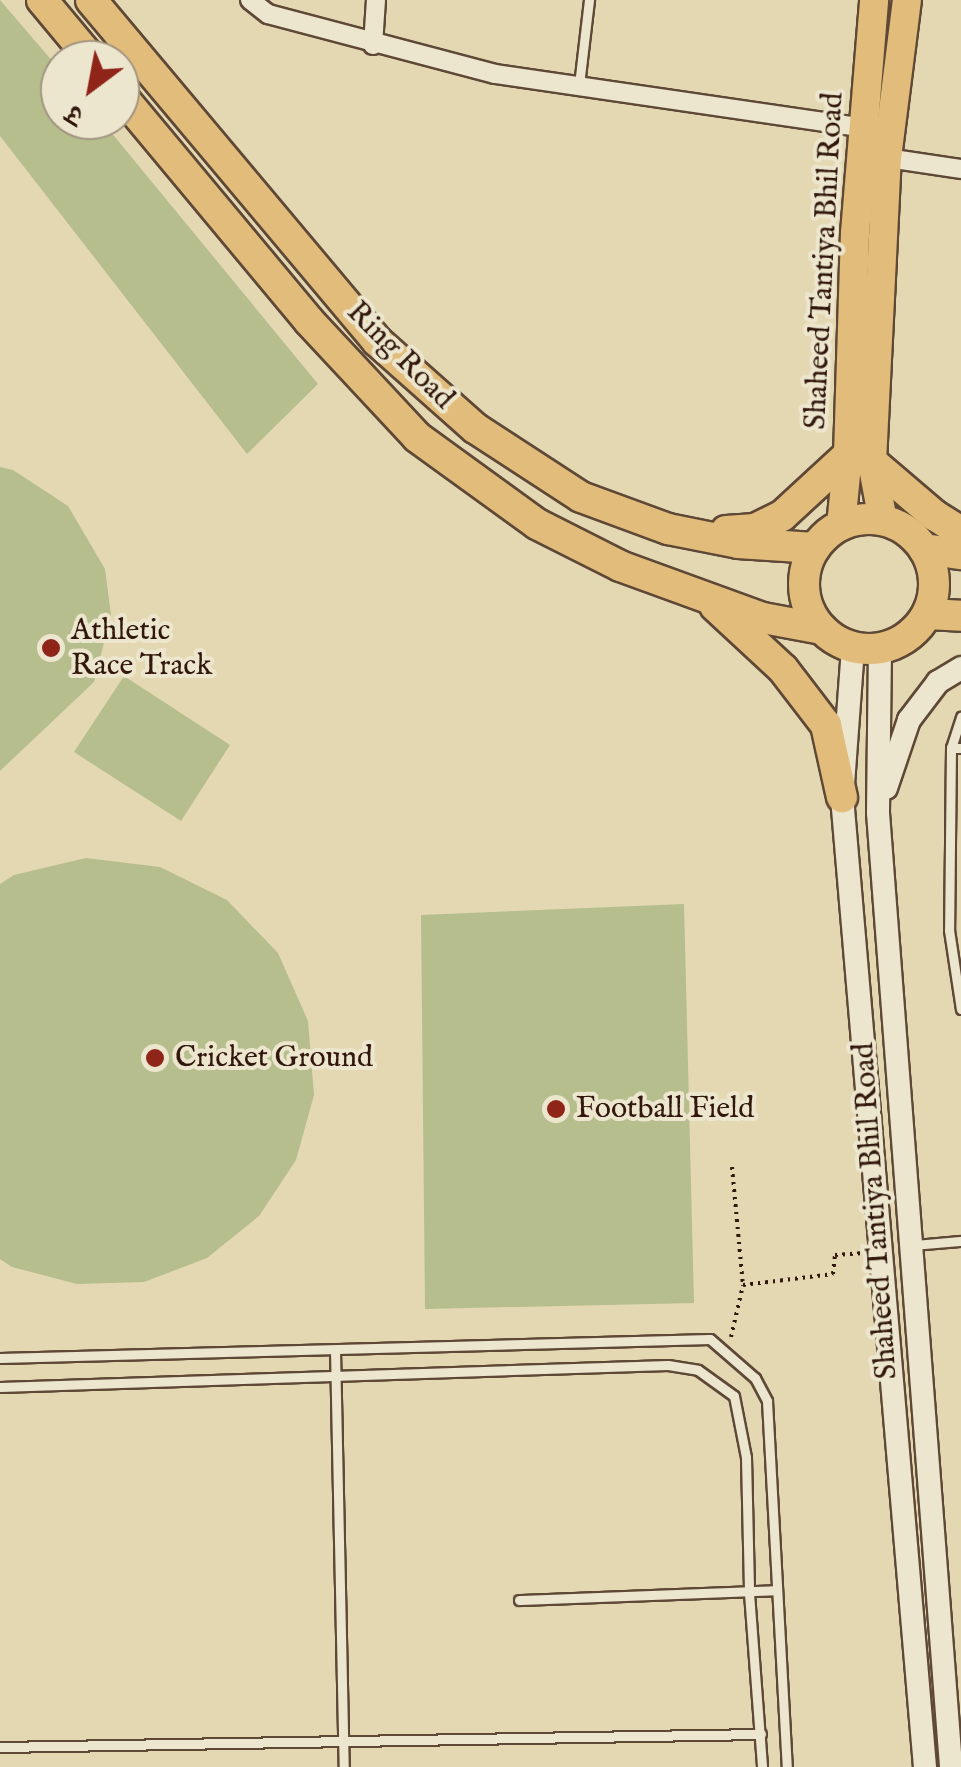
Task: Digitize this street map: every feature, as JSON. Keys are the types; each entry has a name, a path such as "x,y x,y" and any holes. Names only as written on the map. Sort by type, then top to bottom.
{"highway":[{"path":"42,0 75,40"},
{"name":"Ring Road","path":"91,0 376,341 474,428 581,497 668,529 738,543 815,548"},
{"name":"Ring Road","path":"140,118 309,321 418,437 537,524 620,566 763,618 822,629"},
{"path":"474,428 620,502 676,522 728,532 755,529 782,516 860,458 961,532"},
{"path":"858,520 883,521 906,531 924,548 935,581 928,614 908,637 866,648 822,629 804,590 815,548 841,526 858,520"},
{"path":"924,548 961,554"},
{"path":"704,596 783,668 826,725 842,797"},
{"path":"928,614 961,616"}],"main road":[{"name":"Shaheed Tantiya Bhil Road","path":"874,0 854,233 860,458 883,521"},
{"name":"Shaheed Tantiya Bhil Road","path":"841,526 860,458 887,158 907,0"},
{"name":"Shaheed Tantiya Bhil Road","path":"866,648 951,1767"},
{"path":"866,648 842,797 925,1767"},
{"path":"878,813 908,720 938,682 961,668"},
{"path":"881,1251 912,1245"}],"street":[{"path":"250,0 268,14 495,74 864,128"},
{"path":"373,44 376,0"},
{"path":"887,158 961,169"}],"lane":[{"path":"579,85 588,0"},
{"path":"961,716 956,748 949,930 961,1010"},
{"path":"912,1245 961,1242"},
{"path":"0,1358 710,1339 755,1378 767,1400 786,1767"},
{"path":"335,1350 344,1767"},
{"path":"0,1387 335,1379 668,1365 698,1370 734,1396 746,1457 749,1592 762,1767"},
{"path":"519,1600 777,1590"},
{"path":"0,1746 342,1744 760,1734"}],"path":[{"path":"728,1352 743,1285 732,1167"},
{"path":"743,1285 833,1274 834,1255 881,1251"}],"green space":[{"path":"0,0 40,47 40,140 117,140 318,384 247,454 0,136"},
{"name":"Athletic Race Track","path":"0,467 13,470 68,506 105,569 111,615 94,682 0,771"},
{"path":"124,676 230,745 181,821 74,752"},
{"name":"Cricket Ground","path":"86,858 160,867 227,900 278,953 308,1021 314,1095 296,1160 259,1216 207,1258 144,1282 77,1284 12,1267 0,1259 0,884 14,875"},
{"name":"Football Field","path":"684,904 694,1303 425,1309 421,915"}],"place":[{"name":"Athletic Race Track","path":"51,648"},
{"name":"Cricket Ground","path":"155,1058"},
{"name":"Football Field","path":"556,1109"}]}
